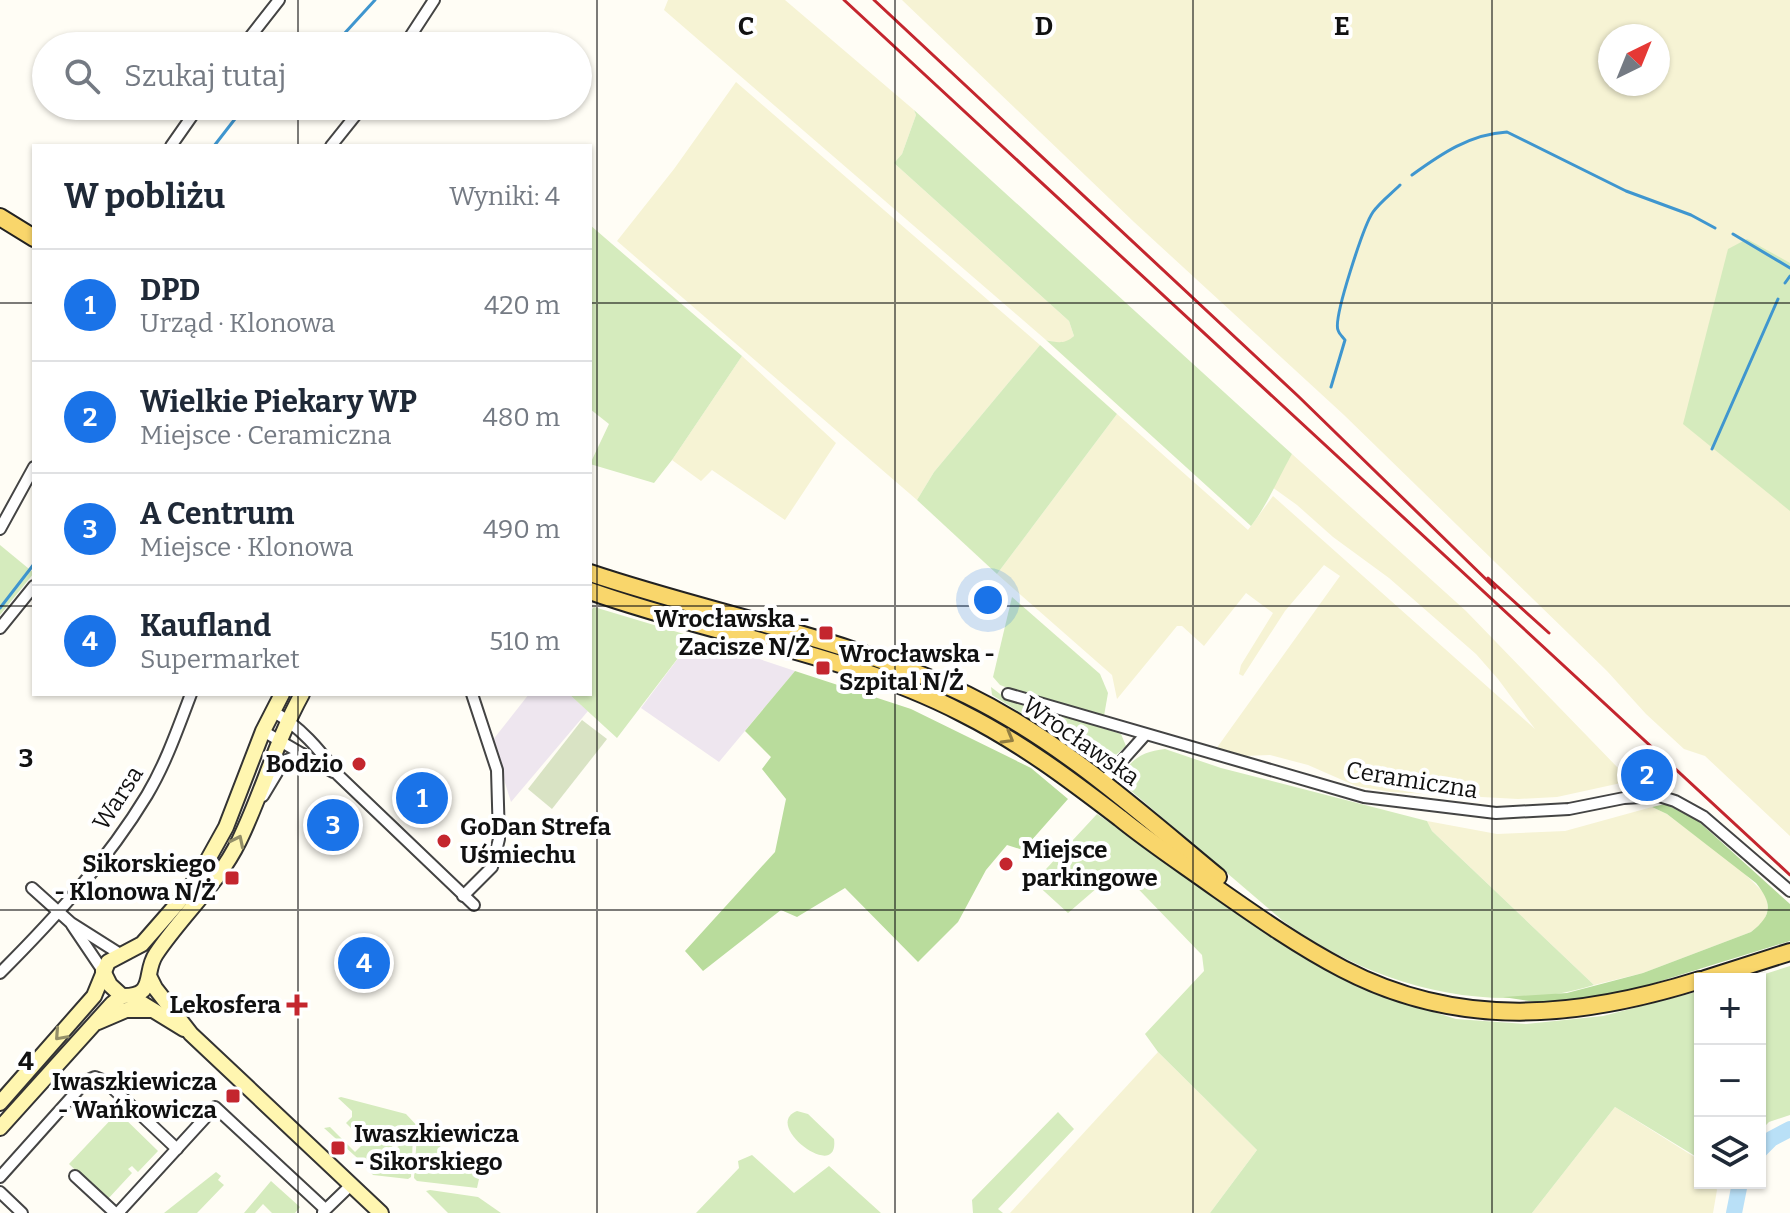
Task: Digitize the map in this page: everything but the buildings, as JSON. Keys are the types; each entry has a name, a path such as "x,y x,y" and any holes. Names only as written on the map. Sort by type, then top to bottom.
{"main road":[{"path":"0,217 32,237"},
{"name":"Wrocławska","path":"592,574 880,658 921,674 1023,726 1103,782 1283,932"},
{"name":"Wrocławska","path":"592,592 876,676 960,712 1052,766 1268,925 1346,971 1403,994 1499,1012 1579,1010 1694,982"},
{"name":"Wrocławska","path":"1724,973 1790,952"}],"street":[{"path":"254,32 279,0"},
{"path":"413,32 434,0"},
{"path":"172,144 189,120"},
{"path":"333,144 352,120"},
{"path":"0,529 32,471"},
{"path":"0,628 32,588"},
{"name":"Ceramiczna","path":"1008,694 1364,797 1496,813 1569,809 1624,798 1659,796 1704,817 1790,891"},
{"name":"Warsa","path":"0,973 59,914 147,794 164,763 190,696"},
{"path":"0,1103 89,1003 108,962 148,938 201,872 226,827 263,731 281,696"},
{"path":"0,1128 94,1023 126,996 141,992 150,976 154,956 222,870 252,810 278,740 301,696"},
{"path":"463,896 492,867 499,839 497,770 473,696"},
{"path":"272,711 288,720 320,751 338,775 474,905"},
{"path":"263,731 338,775"},
{"path":"1103,782 1145,735"},
{"path":"252,810 284,761 303,754"},
{"path":"32,888 71,923 123,954 135,955 144,961 155,988 191,1034 381,1213"},
{"path":"71,923 110,985 191,1034"},
{"path":"94,1023 126,1010 153,1010"},
{"path":"0,1177 86,1081 95,1077 105,1081 177,1149"},
{"path":"75,1176 117,1213 215,1107 324,1211 351,1185"},
{"path":"0,1192 22,1213"}],"shaded area":[{"path":"668,0 785,0 914,110 916,115 902,154 894,163 1069,321 1074,336 1068,342 1046,340 664,10"},
{"path":"902,0 1790,0 1790,836 1705,756 1684,749 1646,714 1607,671 1344,415 1134,222"},
{"path":"736,82 1040,345 934,472 917,500 617,241 674,169"},
{"path":"742,356 836,443 785,520 712,470 701,481 672,460"},
{"path":"1117,414 1248,530 1273,496 1535,729 1476,654 1389,578 1272,487 1292,454 1466,611 1620,770 1625,779 1621,783 1557,797 1518,799 1391,792 1356,786 1308,765 1270,755 1243,756 1216,749 1340,576 1324,565 1285,611 1243,676 1239,674 1241,665 1273,613 1246,593 1204,646 1182,626 1177,626 1117,699 1112,675 997,574"},
{"path":"694,637 795,671 719,762 641,708"},
{"path":"527,696 571,696 588,711 511,802 492,741"},
{"path":"1652,807 1667,814 1740,869 1766,895 1768,910 1764,921 1751,932 1643,973 1594,985 1432,831 1427,821 1497,834 1565,831"},
{"path":"1158,1052 1257,1150 1210,1213 1010,1213"},
{"path":"1615,1107 1694,1157 1694,1189 1717,1190 1713,1213 1532,1213"}],"green space":[{"path":"914,110 1292,454 1251,526 1046,340 1061,342 1074,336 1069,321 894,163 902,154 916,115"},
{"path":"592,227 742,356 654,483 592,465 609,424 592,411"},
{"path":"1747,239 1790,263 1790,511 1683,424 1728,249"},
{"path":"1040,345 1117,414 997,574 917,500 934,472"},
{"path":"0,545 32,571 32,575 0,615"},
{"path":"1012,597 1100,674 1108,693 1104,716 1013,690 1000,685 993,677"},
{"path":"594,607 694,637 617,738 571,696 592,696"},
{"path":"795,671 911,709 1031,768 1068,799 1023,850 1007,845 986,870 958,922 918,962 845,888 797,917 781,910 703,971 685,951 775,852 786,799 762,769 771,757 745,731"},
{"path":"991,687 1004,697 1121,734 1126,746 1108,762 1099,762 992,695"},
{"path":"582,720 607,739 552,809 528,789"},
{"path":"1165,749 1221,768 1427,821 1432,831 1594,985 1554,994 1513,998 1472,996 1392,978 1354,963 1317,943 1283,921 1123,784 1121,778 1133,761 1144,754"},
{"path":"1665,804 1697,820 1790,904 1790,941 1622,993 1542,1003 1503,997 1567,993 1643,973 1751,932 1763,921 1768,909 1756,883 1667,814 1652,807"},
{"path":"1097,814 1311,961 1376,994 1456,1019 1526,1024 1603,1016 1694,993 1694,1155 1615,1107 1532,1213 1210,1213 1257,1150 1158,1052 1145,1034 1204,971 1202,955 1119,869 1068,913 1034,882"},
{"path":"1790,966 1790,1115 1766,1125 1766,1045 1766,974"},
{"path":"338,1098 406,1114 420,1129 364,1164 324,1128 330,1127 355,1152 365,1142 346,1123 352,1117 352,1111"},
{"path":"797,1111 808,1114 834,1139 833,1151 826,1156 815,1154 794,1138 788,1128 788,1118"},
{"path":"118,1112 158,1151 138,1172 132,1166 128,1169 132,1173 107,1200 69,1164"},
{"path":"1058,1112 1074,1129 998,1209 1003,1213 973,1213 972,1200"},
{"path":"428,1133 446,1153 456,1155 479,1179 477,1188 417,1181 414,1178 417,1135"},
{"path":"413,1137 411,1177 408,1179 373,1175 366,1167"},
{"path":"752,1155 794,1193 829,1166 881,1213 696,1213 739,1168 738,1161"},
{"path":"216,1172 221,1176 218,1180 224,1185 197,1213 164,1213"},
{"path":"271,1181 300,1207 295,1213 272,1213 263,1204 255,1213 244,1213"},
{"path":"426,1191 478,1197 501,1213 448,1213"}],"waterway":[{"path":"346,32 375,0"},
{"path":"216,144 234,120"},
{"path":"1412,175 1468,141 1507,132 1626,191 1691,215 1715,228"},
{"path":"1331,387 1345,340 1338,330 1340,308 1357,252 1373,212 1400,185"},
{"path":"1733,234 1790,268"},
{"path":"1785,283 1790,276"},
{"path":"1712,449 1778,299"},
{"path":"0,608 32,567"},
{"path":"1766,1144 1790,1129"},
{"path":"1734,1213 1739,1189"}],"railway":[{"path":"844,0 1790,875"},
{"path":"874,0 1298,396 1495,588"},
{"path":"1488,578 1549,633"}],"place":[{"name":"Wrocławska - Zacisze N/Ż","path":"826,633"},
{"name":"Wrocławska - Szpital N/Ż","path":"823,668"},
{"name":"Bodzio","path":"359,764"},
{"name":"Wielkie Piekary WP","path":"1647,775"},
{"name":"DPD","path":"422,798"},
{"name":"A Centrum","path":"333,825"},
{"name":"GoDan Strefa Uśmiechu","path":"444,841"},
{"name":"Miejsce parkingowe","path":"1006,864"},
{"name":"Sikorskiego - Klonowa N/Ż","path":"232,878"},
{"name":"Kaufland","path":"364,963"},
{"name":"Lekosfera","path":"297,1005"},
{"name":"Iwaszkiewicza - Wańkowicza","path":"233,1096"},
{"name":"Iwaszkiewicza - Sikorskiego","path":"338,1148"}]}
